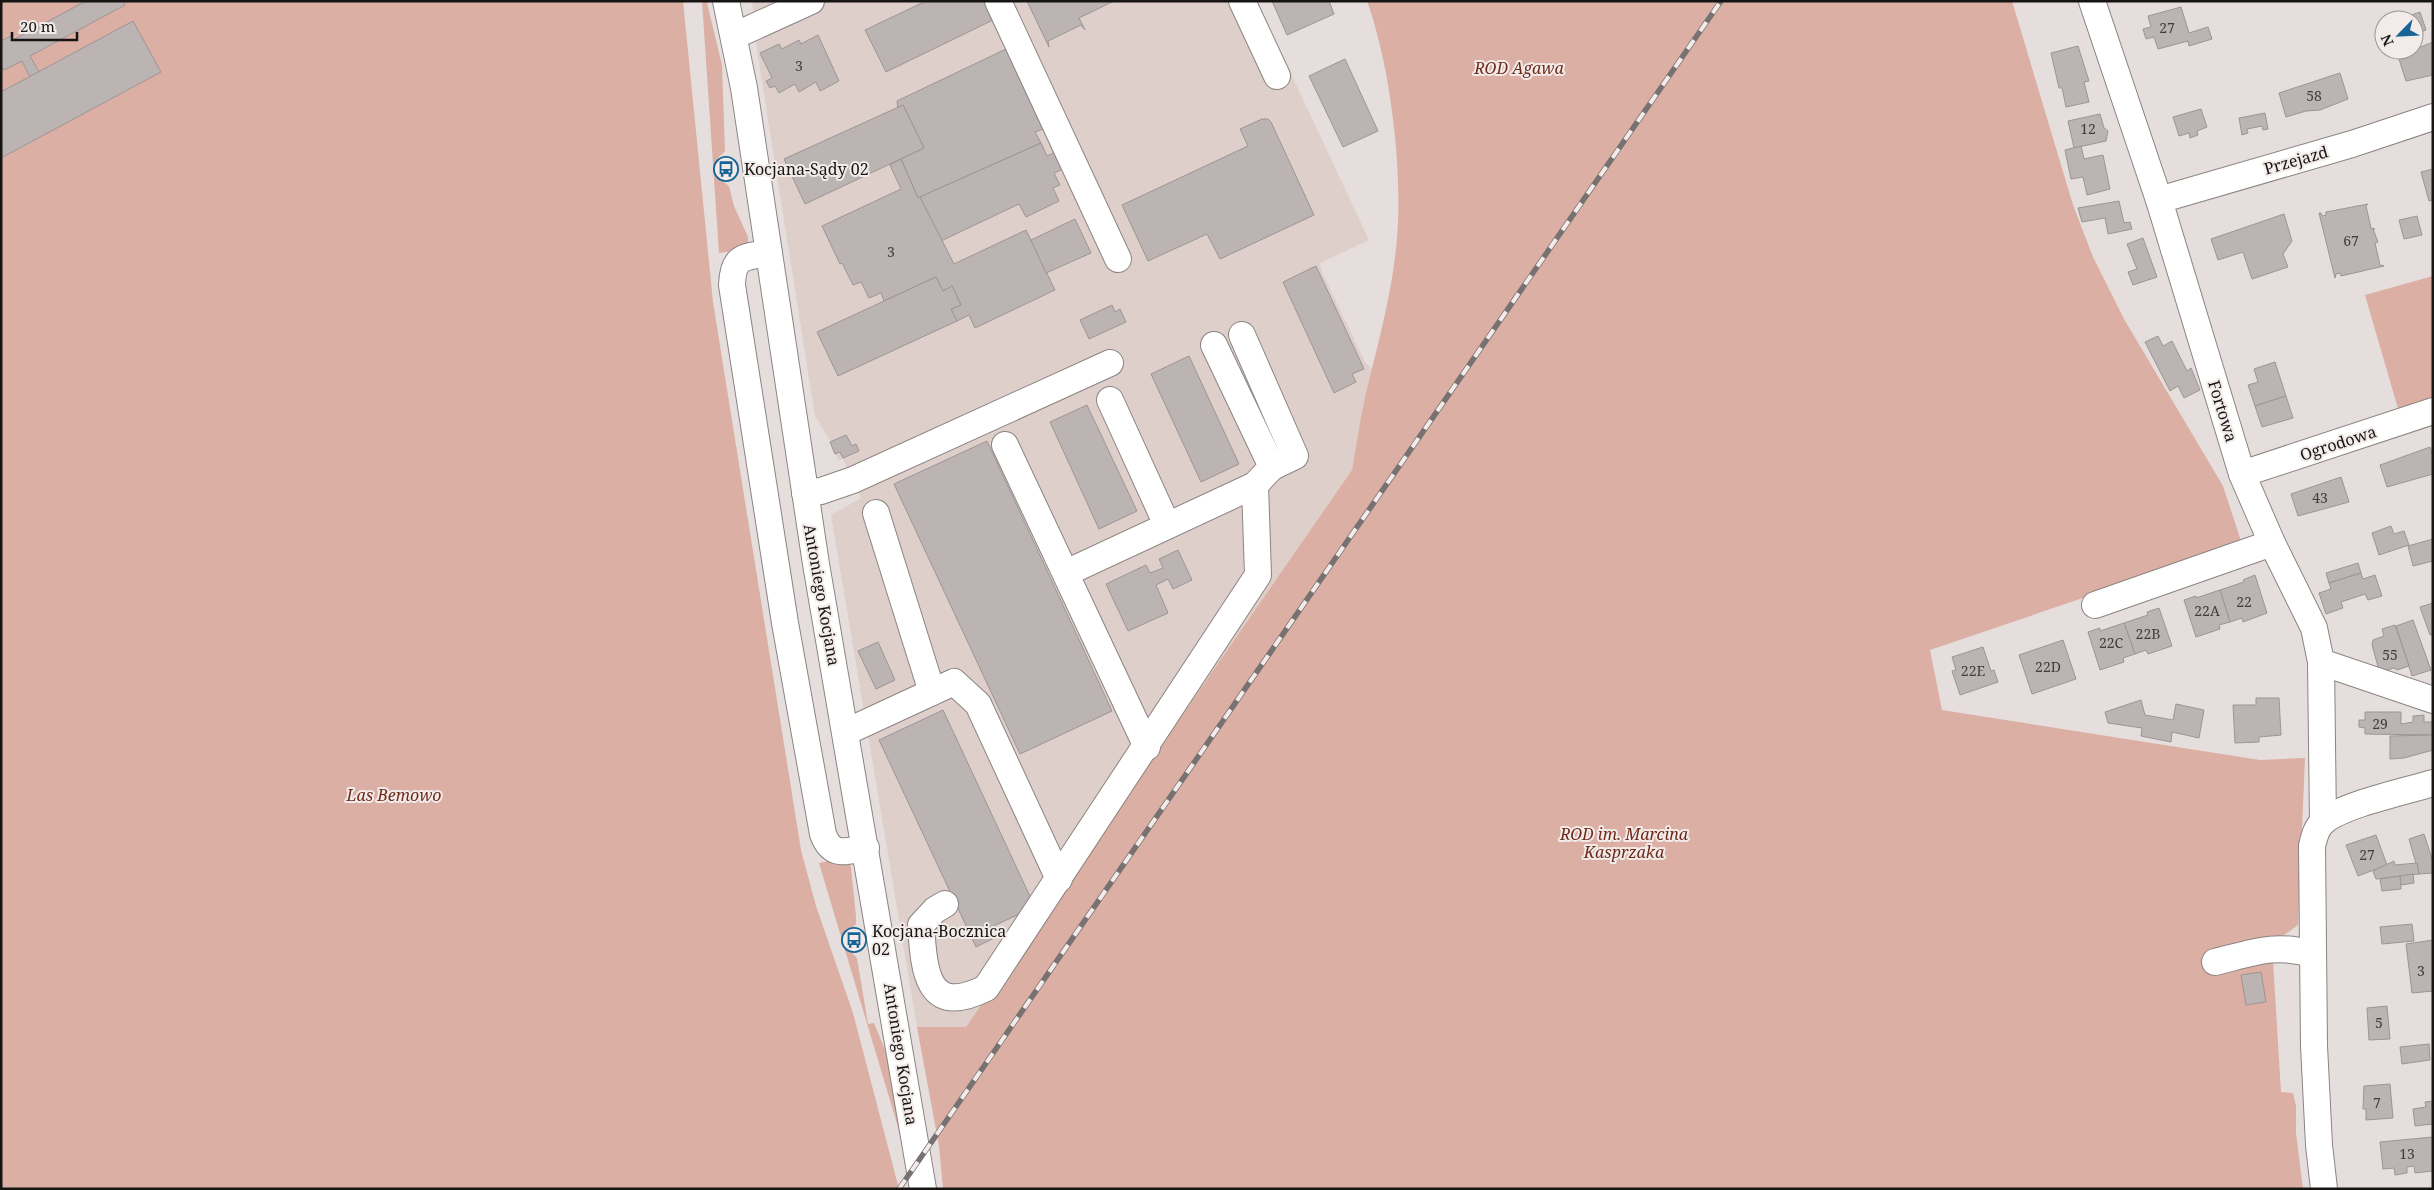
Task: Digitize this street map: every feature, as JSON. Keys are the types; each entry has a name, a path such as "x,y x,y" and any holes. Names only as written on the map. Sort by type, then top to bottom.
{"street":[{"name":"Antoniego Kocjana","path":"726,1 744,88 805,493 923,1189"},
{"path":"734,36 811,1"},
{"path":"998,1 1118,259"},
{"path":"1242,1 1277,76"},
{"name":"Fortowa","path":"2092,1 2159,200 2242,474 2272,543 2314,628 2321,662 2324,822"},
{"name":"Przejazd","path":"2159,200 2352,144 2433,117"},
{"path":"768,253 746,256 736,262 732,271 732,285 785,623 823,834 827,845 833,850 841,852 866,848"},
{"path":"1066,573 1264,476 1295,456 1242,335"},
{"path":"945,904 935,910 921,924 924,967 928,980 940,993 956,998 969,996 986,988 1148,747 1258,575 1264,476 1214,344"},
{"path":"805,493 821,491 853,480 1110,363"},
{"path":"1110,400 1167,525"},
{"name":"Ogrodowa","path":"2242,474 2433,411"},
{"path":"1005,445 1148,747"},
{"path":"876,514 932,692"},
{"path":"2095,605 2272,543"},
{"path":"2321,662 2433,700"},
{"path":"846,732 954,682 978,704 1059,879"},
{"path":"2324,1189 2319,1145 2314,1046 2312,846 2315,836 2324,822 2340,812 2433,783"},
{"path":"2215,962 2272,948 2291,948 2312,954"}],"shaded area":[{"path":"752,1 1257,1 1369,240 1320,263 1321,270 1365,362 1372,369 1352,470 966,1027 917,1027 831,515 861,498 843,459 838,460 831,442 815,416 757,50"}],"green space":[{"name":"Las Bemowo","path":"1,1 683,1 713,302 801,850 816,906 853,1013 899,1189 1,1189"},
{"path":"702,1 712,1 707,3 722,65 725,151 718,158 721,180 729,186 734,206 748,237 748,249 719,253"},
{"name":"ROD im. Marcina Kasprzaka","path":"1367,1 2012,1 2073,205 2093,257 2124,319 2223,486 2242,544 1930,650 1942,710 2260,760 2305,758 2298,925 2280,938 2273,960 2281,1092 2293,1093 2296,1106 2296,1133 2303,1189 943,1189 939,1146 917,1027 966,1027 1352,470 1363,406 1391,284 1398,221 1398,168 1392,110 1382,52"},
{"path":"2433,276 2433,400 2399,412 2365,295"},
{"path":"846,858 850,859 856,916 856,924 849,931 850,951 857,958 868,1024 874,1023 892,1067 907,1166 898,1127 819,863"}],"building":[{"path":"86,1 123,1 125,5 30,56 39,72 30,77 22,61 4,70 1,65 1,41 11,36 13,40"},
{"path":"926,1 984,1 993,20 886,72 865,30"},
{"path":"1027,1 1114,1 1079,18 1085,30 1081,25 1048,41 1049,47"},
{"path":"1272,1 1329,1 1334,14 1287,35"},
{"path":"2181,7 2189,33 2208,27 2212,39 2189,46 2188,41 2158,49 2154,37 2146,39 2143,29 2151,27 2148,16"},
{"path":"133,21 161,72 1,158 1,92"},
{"path":"818,35 839,81 820,91 816,82 799,92 795,84 779,93 775,86 770,88 766,81 772,78 760,53 779,44 782,49 799,40 801,44"},
{"path":"2433,42 2433,75 2406,81 2399,60 2424,60 2424,46"},
{"path":"2078,46 2089,81 2084,82 2089,102 2066,107 2062,88 2059,88 2051,53"},
{"path":"1006,49 1043,129 1035,132 1041,143 918,198 901,159 924,148 903,105 898,108 897,101"},
{"path":"1345,59 1378,131 1343,147 1309,76"},
{"path":"2340,73 2348,99 2320,110 2306,111 2286,117 2279,93"},
{"path":"903,105 924,148 805,204 784,159"},
{"path":"2201,109 2207,127 2197,131 2198,135 2190,138 2189,133 2179,136 2173,117"},
{"path":"2265,113 2268,129 2263,130 2262,126 2247,129 2248,133 2242,135 2239,118"},
{"path":"2100,114 2104,128 2108,131 2106,141 2074,148 2068,121"},
{"path":"1262,119 1268,119 1271,122 1314,215 1220,259 1207,234 1148,261 1122,205 1248,146 1240,129"},
{"path":"1041,143 1047,156 1055,152 1063,169 1054,173 1060,185 1053,188 1059,201 1026,217 1019,204 941,241 920,197"},
{"path":"2081,146 2084,159 2103,155 2110,189 2087,195 2083,177 2071,179 2065,150"},
{"path":"901,159 918,198 920,197 954,264 1026,230 1055,290 975,328 969,315 957,321 951,309 961,305 952,286 943,291 936,277 884,301 881,293 869,298 861,282 853,285 842,263 840,264 822,226 901,189 890,165"},
{"path":"2433,169 2433,200 2429,201 2421,172"},
{"path":"2119,201 2124,223 2130,222 2132,229 2108,234 2105,218 2082,222 2078,208"},
{"path":"2368,204 2366,206 2371,228 2375,229 2373,229 2378,242 2375,243 2380,265 2384,266 2341,276 2340,273 2336,274 2335,278 2319,213 2322,216 2326,215 2326,212"},
{"path":"2284,214 2292,241 2283,254 2288,267 2252,279 2243,252 2218,260 2211,239"},
{"path":"2417,216 2422,235 2404,239 2399,220"},
{"path":"1075,219 1091,253 1046,273 1031,240"},
{"path":"2143,238 2157,277 2133,285 2128,272 2137,269 2127,244"},
{"path":"1316,266 1364,369 1352,374 1356,382 1334,393 1283,282"},
{"path":"936,277 943,291 952,286 961,305 951,309 957,321 838,376 817,332"},
{"path":"1112,305 1115,312 1120,309 1126,322 1089,339 1080,320"},
{"path":"2158,336 2163,346 2172,341 2187,371 2191,368 2200,390 2184,398 2178,386 2170,391 2145,342"},
{"path":"1189,356 1239,464 1201,482 1151,374"},
{"path":"2275,362 2286,396 2255,406 2248,385 2258,382 2254,369"},
{"path":"2286,396 2293,418 2262,427 2255,406"},
{"path":"1087,405 1137,511 1099,529 1050,422"},
{"path":"846,435 852,446 856,444 859,451 843,458 840,452 835,454 830,442"},
{"path":"987,441 1112,711 1020,754 894,484"},
{"path":"2430,447 2433,457 2433,474 2387,487 2380,465"},
{"path":"2341,477 2349,502 2298,516 2291,494"},
{"path":"2391,526 2394,534 2404,531 2409,545 2379,555 2372,533"},
{"path":"2433,539 2433,561 2413,566 2408,546"},
{"path":"1178,550 1192,580 1173,589 1168,579 1156,585 1168,613 1128,631 1106,584 1146,565 1150,573 1163,568 1159,559"},
{"path":"2358,563 2361,573 2329,583 2326,573"},
{"path":"2361,573 2363,579 2375,575 2382,596 2368,600 2365,594 2341,602 2343,608 2326,614 2319,593 2331,589 2329,583"},
{"path":"2255,575 2267,613 2243,622 2242,618 2230,622 2220,590 2244,582 2243,580"},
{"path":"2220,590 2230,622 2219,625 2220,629 2196,637 2184,600"},
{"path":"2433,603 2433,634 2430,635 2420,607"},
{"path":"2159,608 2172,646 2148,654 2146,650 2135,654 2124,623 2148,615 2147,612"},
{"path":"2413,620 2431,670 2412,676 2396,626"},
{"path":"2124,623 2135,654 2123,658 2124,662 2100,670 2088,632 2100,628 2100,631"},
{"path":"2395,625 2409,666 2397,670 2394,668 2384,671 2379,670 2372,645 2373,640 2384,636 2382,629"},
{"path":"2063,640 2076,679 2032,694 2019,655"},
{"path":"878,642 895,680 876,689 858,651"},
{"path":"1983,647 1991,671 1994,670 1998,682 1960,695 1952,671 1956,670 1952,657"},
{"path":"2256,698 2279,698 2281,735 2259,737 2259,742 2235,743 2233,705 2256,705"},
{"path":"2141,700 2145,715 2173,720 2176,704 2204,710 2199,738 2172,732 2171,742 2141,736 2142,728 2108,723 2105,712"},
{"path":"943,710 1035,907 989,928 994,938 976,947 879,740"},
{"path":"2365,712 2401,712 2401,724 2413,722 2413,716 2424,715 2424,722 2433,722 2433,735 2365,734 2365,728 2359,727 2359,720 2365,720"},
{"path":"2433,735 2433,750 2404,758 2390,759 2390,736"},
{"path":"2424,834 2433,862 2433,873 2419,874 2409,839"},
{"path":"2376,835 2387,865 2358,876 2346,845"},
{"path":"2394,861 2395,865 2417,863 2419,874 2376,879 2373,871"},
{"path":"2413,874 2414,883 2401,885 2400,876"},
{"path":"2400,876 2401,889 2382,891 2380,879"},
{"path":"2412,924 2414,941 2382,944 2380,927"},
{"path":"2433,940 2433,991 2412,993 2406,944"},
{"path":"2261,972 2266,1002 2246,1005 2241,975"},
{"path":"2387,1006 2390,1039 2369,1040 2367,1008"},
{"path":"2429,1044 2430,1060 2402,1064 2400,1047"},
{"path":"2390,1084 2393,1118 2366,1120 2366,1109 2363,1109 2364,1086"},
{"path":"2433,1101 2433,1124 2415,1126 2413,1109 2426,1107 2425,1102"},
{"path":"2433,1137 2433,1171 2415,1173 2414,1166 2407,1167 2407,1173 2395,1175 2394,1168 2383,1169 2380,1142"}],"railway":[{"path":"899,1189 1721,1"}],"place":[{"name":"Kocjana-Sądy 02","path":"726,169"},
{"name":"Kocjana-Bocznica 02","path":"854,940"}],"park label":[{"name":"ROD Agawa","path":"1519,68"}]}
